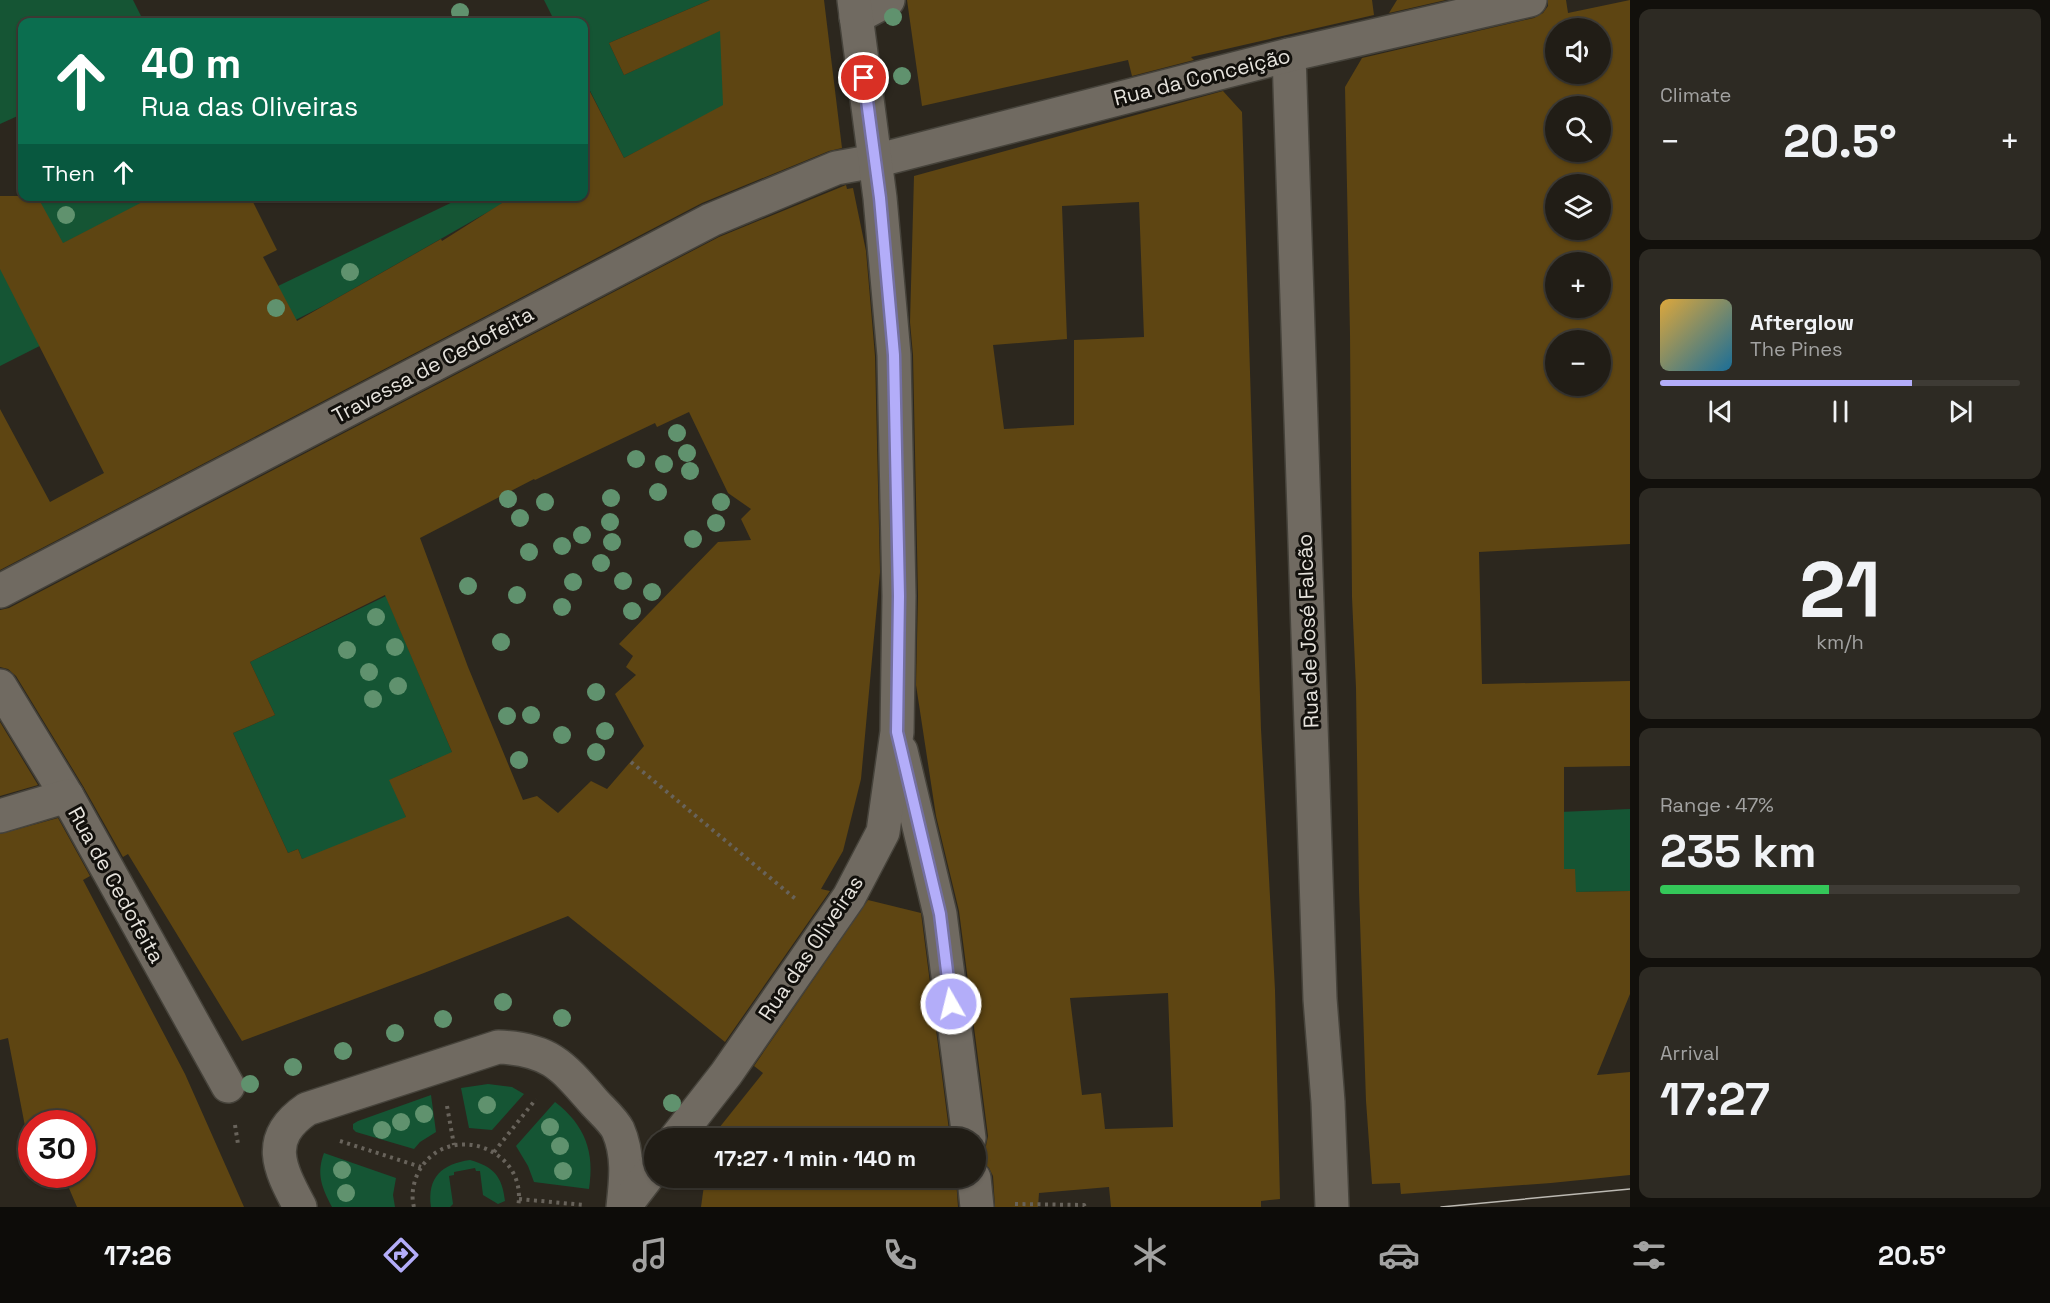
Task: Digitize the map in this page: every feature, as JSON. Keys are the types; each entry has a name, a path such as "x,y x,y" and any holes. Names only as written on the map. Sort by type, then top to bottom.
{"street":[{"path":"855,8 888,0"},
{"name":"Rua da Conceição","path":"875,161 1289,55 1530,0"},
{"name":"Rua das Oliveiras","path":"684,1128 726,1074 849,897 883,832 897,732 899,596 894,355 875,161 855,8"},
{"name":"Rua de José Falcão","path":"1289,55 1319,976 1328,1102 1332,1207"},
{"name":"Travessa de Cedofeita","path":"0,591 711,220 836,168 875,161"},
{"name":"Rua de Cedofeita","path":"0,686 67,796 228,1086"},
{"path":"897,732 940,914 968,1128"},
{"path":"0,816 67,796"},
{"path":"300,1207 281,1171 279,1152 287,1126 296,1116 307,1109 498,1047 521,1048 546,1057 565,1069 617,1128 628,1168 614,1206"},
{"path":"614,1206 644,1178"},
{"path":"980,1188 992,1206"}],"path":[{"path":"631,762 800,902"},
{"path":"494,1152 541,1093"},
{"path":"447,1105 454,1145"},
{"path":"331,1137 421,1167"},
{"path":"414,1207 413,1184 421,1167 434,1154 454,1145 468,1143 494,1152 510,1167 518,1182 518,1207"},
{"path":"519,1200 614,1206"},
{"path":"992,1206 1084,1205 1085,1207"}],"green space":[{"path":"0,0 133,0 142,18 18,18 18,116 0,124"},
{"path":"544,0 710,0 609,43 624,75 723,29 728,49 722,70 727,104 624,158 588,87 588,18 553,18"},
{"path":"34,201 146,201 3,274 113,309 0,366 0,218"},
{"path":"455,201 500,201 502,204 325,305 138,400 278,286"},
{"path":"386,596 463,778 442,808 422,765 390,780 410,826 302,859 298,849 288,853 233,733 275,715 250,662"},
{"path":"1630,809 1630,891 1576,892 1526,870 1488,815"},
{"path":"488,1084 512,1087 524,1094 492,1130 469,1128 461,1088"},
{"path":"431,1095 436,1132 420,1142 414,1149 356,1132 353,1129 353,1124 358,1121"},
{"path":"555,1102 574,1120 586,1140 590,1163 589,1189 534,1182 516,1146"},
{"path":"324,1153 396,1178 393,1195 395,1207 332,1207 321,1181 320,1168"},
{"path":"470,1160 491,1169 502,1185 505,1201 498,1204 483,1195 480,1171 476,1171 475,1168 454,1172 454,1175 449,1176 453,1204 450,1207 431,1207 431,1188 438,1174 452,1165"}],"building":[{"path":"710,0 824,0 842,148 829,151 702,203 0,570 0,409 50,502 104,473 0,269 0,196 18,196 18,201 40,201 63,243 144,201 252,201 277,250 263,257 297,321 441,239 442,241 505,201 588,201 588,88 624,158 723,105 720,31 624,75 609,43"},
{"path":"907,0 1372,0 1374,15 1191,57 1194,60 1132,76 1128,60 922,106"},
{"path":"1397,0 1446,0 1389,13"},
{"path":"1548,0 1566,0 1568,13 1630,0 1630,544 1479,552 1482,684 1630,681 1630,766 1564,767 1564,869 1575,869 1576,892 1630,891 1630,994 1597,1075 1630,1072 1630,1175 1401,1194 1400,1183 1372,1184 1366,1101 1352,597 1345,87 1362,58 1534,18 1543,13 1548,6"},
{"path":"1223,91 1242,112 1261,729 1275,990 1280,1199 1261,1201 1261,1207 1111,1207 1109,1187 1039,1193 1038,1207 995,1207 993,1176 986,1165 988,1136 959,911 936,816 916,685 918,596 913,355 910,322 914,176","holes":["1139,202 1144,337 1074,340 1074,425 1004,429 993,345 1067,339 1062,206","1168,993 1173,1127 1105,1129 1101,1093 1082,1095 1070,998"]},
{"path":"846,185 847,189 853,188 866,251 875,356 880,572 861,779 843,851 821,889 830,891 725,1042 568,916 242,1041 128,854 123,857 16,676 8,669 0,667 0,610 9,608 719,237","holes":["689,412 728,493 751,509 741,519 751,540 718,542 619,644 633,656 626,667 636,675 615,694 644,746 607,789 591,781 558,813 537,796 523,800 468,667 420,538 534,479 655,423 657,427","385,595 452,752 389,780 406,817 302,859 298,849 288,853 233,733 275,715 250,662"]},
{"path":"0,722 38,785 0,796"},
{"path":"58,818 90,876 83,880 185,1074 244,1207 77,1207 69,1188 96,1188 96,1110 22,1110 8,1038 0,1040 0,834"},
{"path":"868,900 921,913 949,1128 719,1128 763,1073 754,1066"},
{"path":"704,1188 957,1188 958,1207 701,1207"}],"tram line":[{"path":"1441,1207 1630,1189"}],"route":[{"path":"864,78 880,198 894,355 899,596 897,732 940,914 951,1004"}]}
